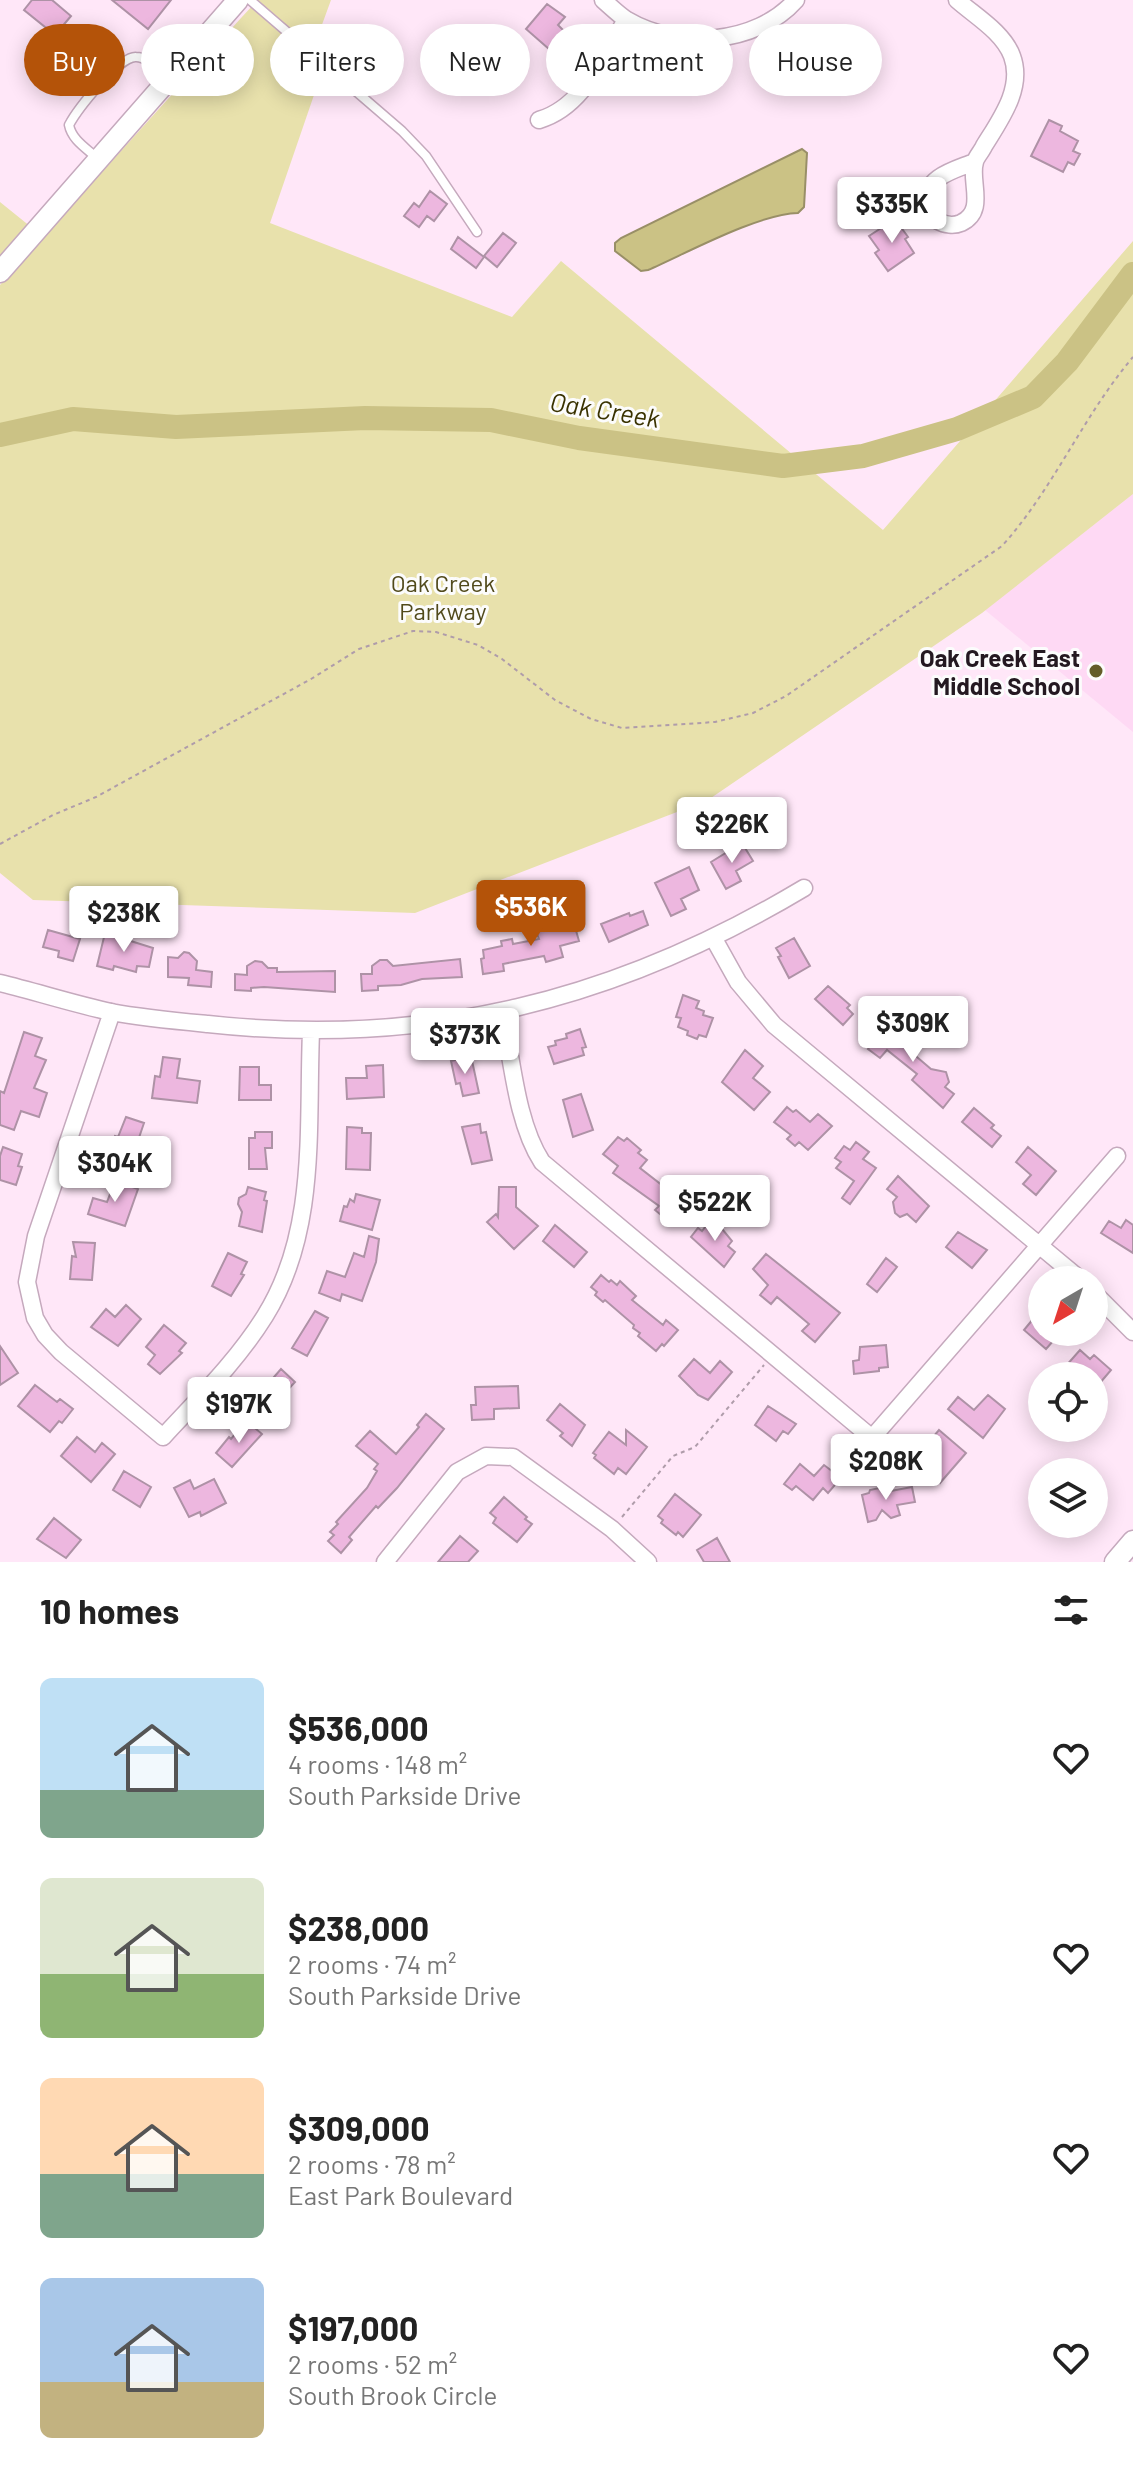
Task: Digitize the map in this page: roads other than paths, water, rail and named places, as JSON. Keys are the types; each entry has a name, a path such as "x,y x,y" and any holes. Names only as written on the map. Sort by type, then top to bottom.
{"street":[{"path":"603,0 626,20 666,35 689,39 717,39 742,33 769,22 796,0"},
{"path":"957,0 999,36 1012,56 1015,75 1012,96 974,162"},
{"path":"212,24 229,3"},
{"path":"539,120 555,115 581,93 626,20"},
{"path":"0,272 154,96"},
{"path":"0,983 112,1012 253,1029 311,1032 380,1029 502,1011 614,980 714,939 804,888"},
{"path":"714,939 738,982 774,1025 1064,1266"},
{"path":"502,1011 525,1123 532,1146 542,1162 872,1438 1117,1156"},
{"path":"112,1012 36,1236 28,1270 28,1297 40,1327 61,1352 163,1437 250,1337 275,1298 289,1268 306,1185 311,1032"},
{"path":"1108,1300 1133,1315"},
{"path":"1108,1306 1133,1332"},
{"path":"385,1562 457,1472 486,1456 513,1457 612,1529 648,1562"},
{"path":"1115,1562 1133,1541"}],"lane":[{"path":"250,0 402,131 426,156 477,232"},
{"path":"98,159 71,134 69,125 120,62 141,58"}],"waterway":[{"name":"Oak Creek","path":"0,435 73,419 176,427 365,418 491,420 579,438 783,466 863,456 957,429 1033,397 1067,362 1133,274"}],"place":[{"name":"Oak Creek East Middle School","path":"1096,671"}],"park label":[{"name":"Oak Creek Parkway","path":"443,596"}]}
